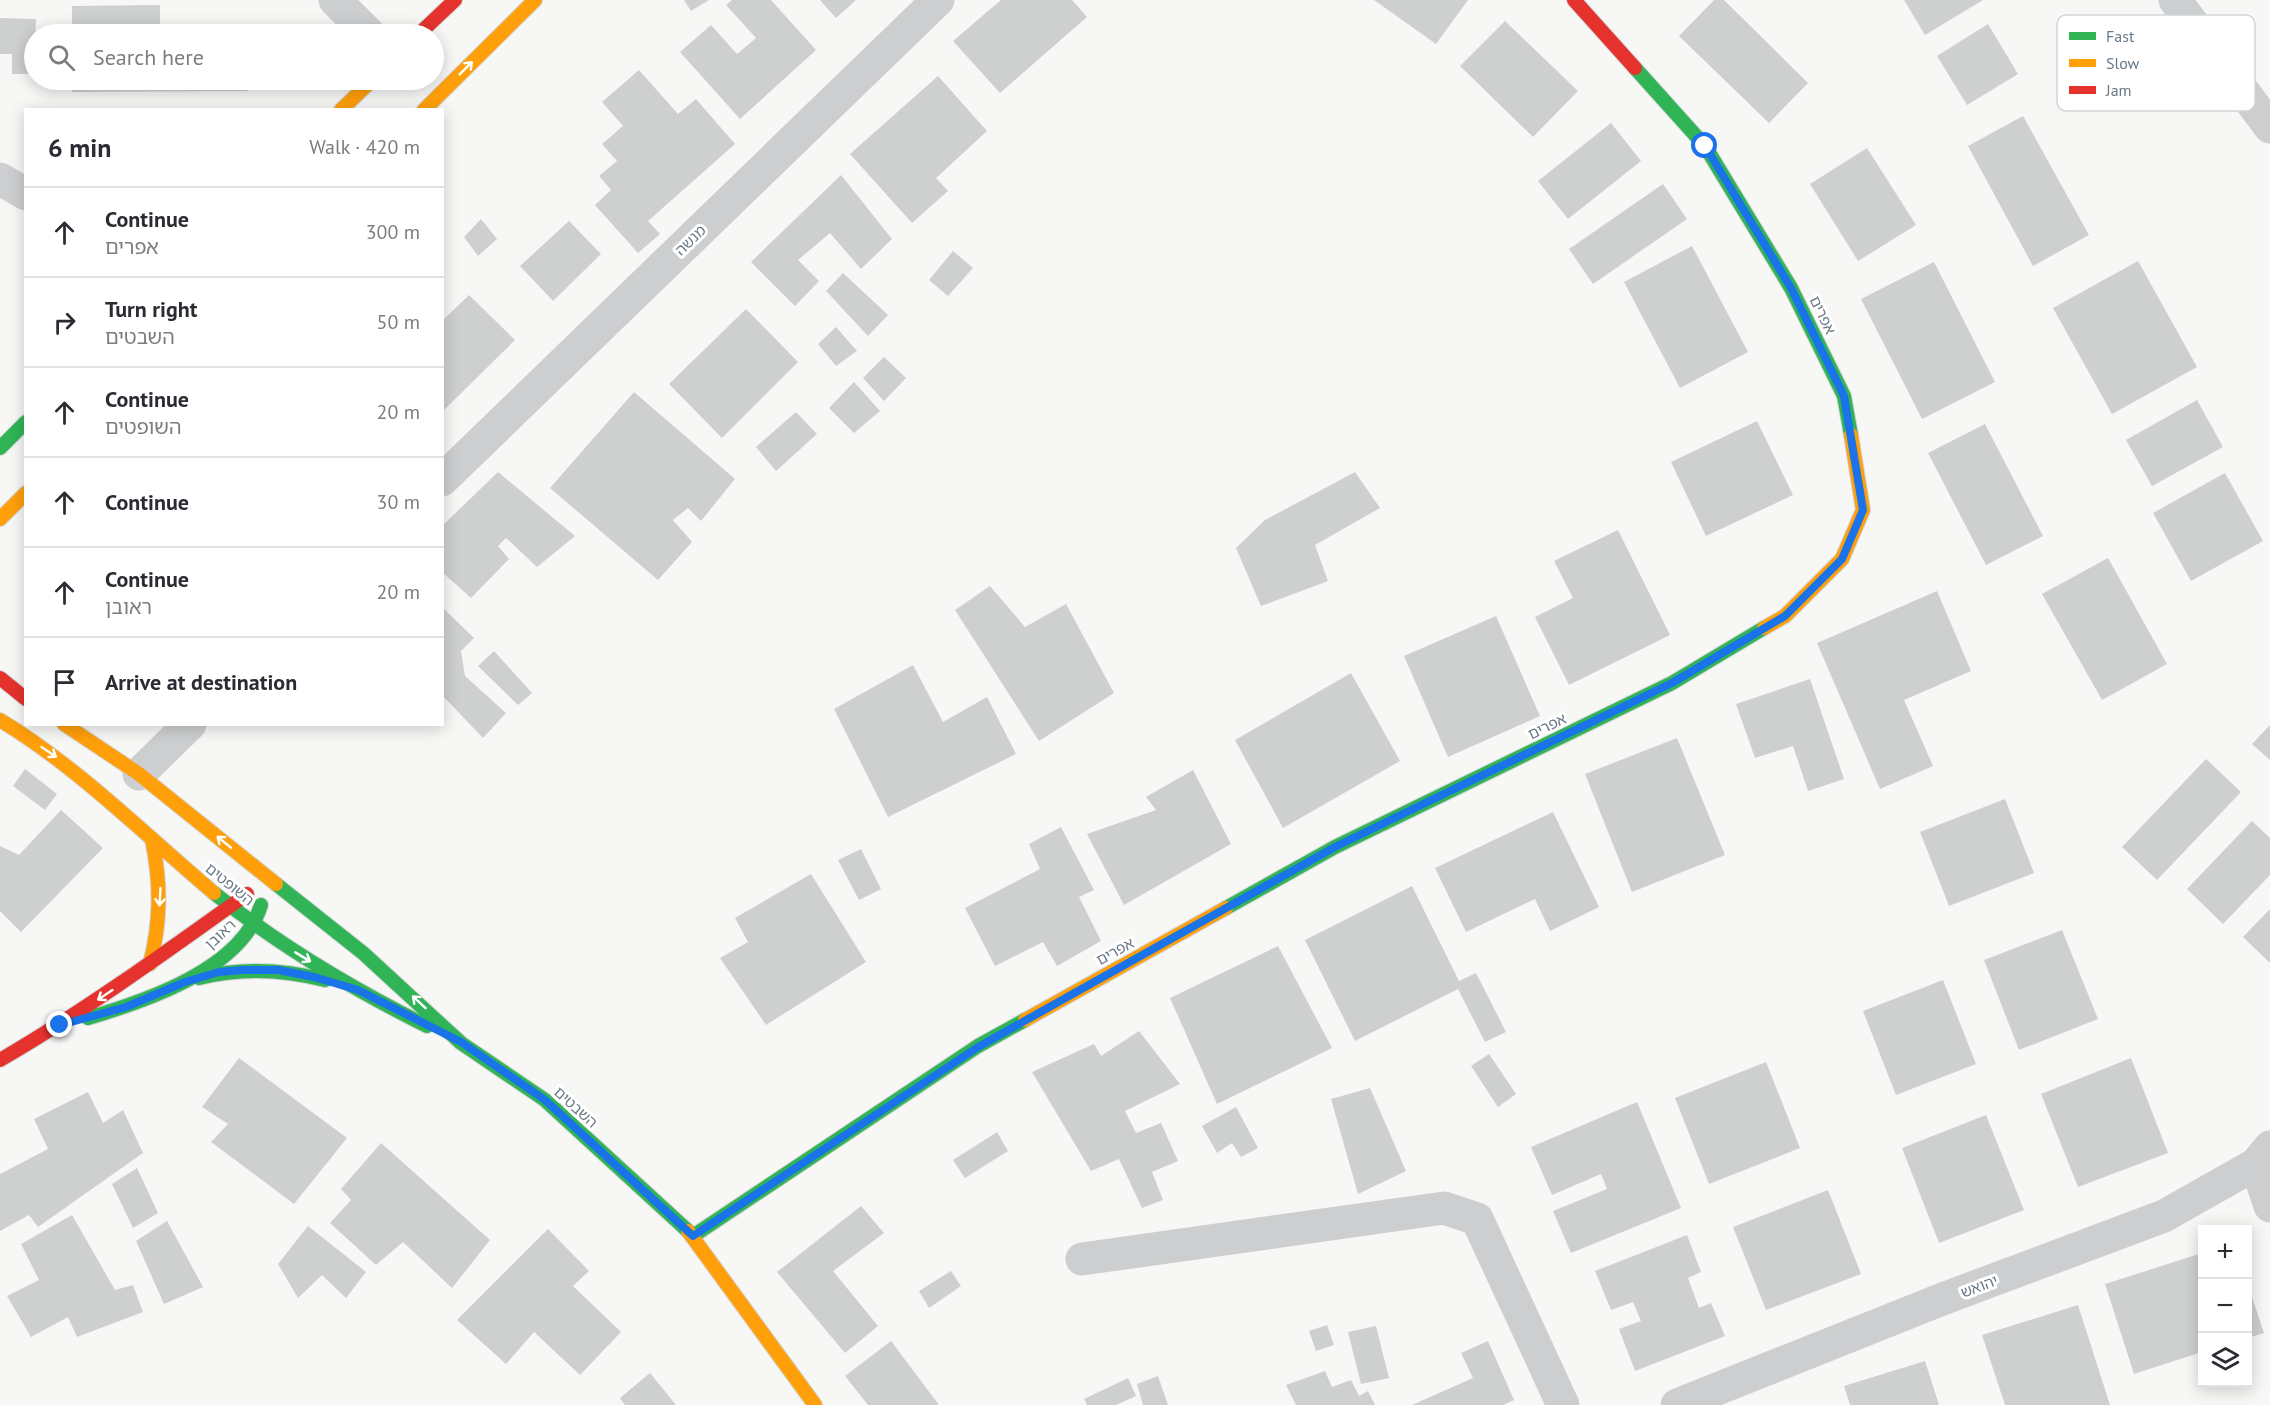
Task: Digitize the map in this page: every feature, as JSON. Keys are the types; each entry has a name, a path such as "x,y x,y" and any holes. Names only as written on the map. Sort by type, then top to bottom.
{"street":[{"path":"335,0 359,24"},
{"path":"430,24 455,0"},
{"path":"426,108 535,0"},
{"name":"מנשה","path":"444,478 938,0"},
{"name":"אפרים","path":"693,1236 978,1047 1335,847 1672,683 1785,616 1842,559 1863,510 1844,396 1791,288 1705,146 1574,0"},
{"path":"2175,0 2186,15"},
{"path":"343,108 362,90"},
{"path":"2255,107 2270,127"},
{"path":"0,179 24,193"},
{"path":"0,448 24,424"},
{"path":"0,519 24,495"},
{"path":"0,678 24,697"},
{"name":"השופטים","path":"0,720 69,766 254,925 358,990 461,1042"},
{"name":"השופטים","path":"67,726 139,774 270,879"},
{"path":"139,774 188,726"},
{"path":"150,964 156,938 161,885 152,839"},
{"name":"השבטים","path":"270,879 363,953 461,1042 545,1100 693,1236 815,1405"},
{"name":"ראובן","path":"0,1060 60,1025 270,879"},
{"name":"ראובן","path":"60,1025 126,1007 185,982 231,950 254,925 270,879"},
{"path":"185,982 219,972 278,970 314,977 358,990"},
{"path":"2263,1156 2270,1206"},
{"name":"יהואש","path":"1677,1405 1940,1300 2164,1216 2263,1156"},
{"path":"1082,1259 1444,1208 1477,1220 1563,1405"}],"building":[{"path":"684,0 709,0 691,11"},
{"path":"732,0 771,0 816,50 740,119 680,52 711,25 737,54 756,38 726,5"},
{"path":"820,0 856,0 836,18"},
{"path":"1001,0 1072,0 1087,17 1000,93 953,41"},
{"path":"1374,0 1468,0 1436,44"},
{"path":"1714,0 1724,0 1808,83 1769,123 1679,36"},
{"path":"1904,0 1983,0 1925,35"},
{"path":"160,5 160,24 72,24 72,6"},
{"path":"0,18 36,19 36,24 24,24 24,74 12,74 12,54 0,54"},
{"path":"1505,21 1578,91 1533,137 1460,66"},
{"path":"1988,24 2018,74 1967,105 1937,56"},
{"path":"639,70 678,114 696,99 735,144 648,221 660,234 638,253 595,205 611,190 599,176 617,161 602,144 623,126 602,102"},
{"path":"938,76 987,131 936,178 948,191 912,223 850,154"},
{"path":"72,90 248,90 248,91 72,92"},
{"path":"2023,116 2089,235 2033,266 1968,146"},
{"path":"1611,123 1641,161 1568,219 1538,181"},
{"path":"1867,148 1916,225 1858,261 1810,184"},
{"path":"841,175 892,239 861,269 830,233 798,260 819,281 795,306 751,262"},
{"path":"1663,184 1687,219 1593,284 1569,249"},
{"path":"481,219 497,239 478,256 464,237"},
{"path":"569,221 601,254 553,301 520,266"},
{"path":"1692,246 1748,352 1680,388 1624,282"},
{"path":"953,251 973,268 948,296 929,280"},
{"path":"2138,261 2197,367 2112,414 2053,308"},
{"path":"1934,262 1995,382 1922,419 1861,299"},
{"path":"843,273 888,315 868,336 826,291"},
{"path":"469,295 515,340 444,410 444,319"},
{"path":"746,309 798,362 722,438 669,384"},
{"path":"836,327 857,351 836,366 818,344"},
{"path":"884,357 906,378 884,401 863,378"},
{"path":"854,382 880,411 854,433 829,408"},
{"path":"634,392 735,479 701,521 688,508 673,520 692,542 658,580 550,488"},
{"path":"2197,400 2223,447 2152,486 2126,440"},
{"path":"796,412 817,434 776,471 756,447"},
{"path":"1757,421 1793,495 1706,536 1671,462"},
{"path":"1985,424 2043,536 1986,565 1928,453"},
{"path":"498,472 575,536 537,567 506,538 498,546 509,559 471,598 444,574 444,524"},
{"path":"1355,472 1380,508 1315,545 1328,581 1261,606 1236,548 1265,520"},
{"path":"2225,473 2263,541 2191,581 2153,513"},
{"path":"1618,530 1670,635 1569,685 1535,617 1573,598 1554,561"},
{"path":"2108,558 2167,664 2102,700 2042,594"},
{"path":"990,586 1025,627 1066,604 1114,693 1039,741 955,610"},
{"path":"1937,591 1971,671 1904,700 1933,766 1880,789 1817,643"},
{"path":"444,609 474,638 461,651 465,676 506,713 483,738 444,697"},
{"path":"1496,616 1540,716 1448,757 1404,656"},
{"path":"494,651 532,693 518,705 478,666"},
{"path":"913,665 943,722 987,697 1016,754 888,817 834,709"},
{"path":"1351,673 1400,761 1283,828 1235,740"},
{"path":"1810,679 1844,779 1808,791 1793,746 1755,758 1736,704"},
{"path":"2270,725 2270,760 2252,744"},
{"path":"1677,738 1725,855 1632,892 1585,774"},
{"path":"2206,759 2241,792 2157,880 2122,847"},
{"path":"25,769 57,794 45,810 13,786"},
{"path":"1193,770 1231,844 1124,905 1087,834 1156,810 1146,797"},
{"path":"2005,799 2034,873 1949,906 1920,832"},
{"path":"61,810 103,848 21,932 0,911 0,846 19,855"},
{"path":"1553,812 1599,907 1550,931 1535,899 1466,932 1435,868"},
{"path":"2252,821 2270,838 2270,875 2223,924 2187,889"},
{"path":"1061,827 1094,890 1079,897 1101,941 1057,966 1043,942 995,966 965,908 1040,869 1029,844"},
{"path":"861,849 881,889 859,900 838,860"},
{"path":"811,874 866,962 766,1025 720,958 748,942 735,918"},
{"path":"1412,886 1459,981 1476,973 1506,1032 1485,1042 1458,989 1355,1041 1305,940"},
{"path":"2270,909 2270,963 2243,937"},
{"path":"2062,930 2098,1019 2019,1050 1984,960"},
{"path":"1278,946 1332,1048 1217,1104 1170,998"},
{"path":"1943,980 1976,1064 1896,1095 1863,1011"},
{"path":"1139,1031 1180,1084 1125,1111 1136,1133 1161,1123 1178,1161 1152,1172 1163,1200 1142,1208 1119,1159 1091,1171 1032,1072 1094,1044 1101,1056"},
{"path":"1489,1054 1516,1094 1498,1107 1471,1066"},
{"path":"239,1058 347,1138 294,1204 211,1142 228,1124 202,1107"},
{"path":"2131,1058 2168,1153 2078,1187 2041,1094"},
{"path":"1766,1062 1800,1148 1709,1184 1675,1098"},
{"path":"1370,1088 1406,1171 1358,1194 1331,1099"},
{"path":"88,1092 103,1123 123,1110 143,1153 38,1227 29,1215 0,1231 0,1174 48,1149 34,1119"},
{"path":"1637,1102 1681,1208 1571,1253 1553,1211 1607,1189 1601,1174 1552,1195 1531,1147"},
{"path":"1236,1107 1258,1148 1241,1157 1232,1143 1217,1153 1202,1126"},
{"path":"1986,1115 2024,1210 1939,1243 1902,1148"},
{"path":"997,1132 1008,1151 965,1178 953,1160"},
{"path":"381,1143 490,1240 452,1288 403,1242 376,1265 330,1223 351,1200 341,1189"},
{"path":"137,1168 158,1213 133,1228 112,1184"},
{"path":"1828,1190 1861,1274 1766,1310 1733,1227"},
{"path":"861,1206 884,1233 833,1271 878,1326 845,1353 777,1272"},
{"path":"72,1215 115,1290 133,1285 143,1312 77,1337 68,1317 31,1337 7,1296 39,1280 21,1244"},
{"path":"167,1221 203,1287 164,1304 136,1241"},
{"path":"308,1226 366,1272 346,1298 322,1275 298,1298 278,1264"},
{"path":"548,1229 589,1271 573,1286 621,1332 580,1375 534,1332 506,1364 457,1320"},
{"path":"1687,1235 1701,1272 1688,1278 1699,1308 1711,1303 1725,1336 1635,1371 1619,1329 1641,1321 1633,1302 1611,1310 1595,1271"},
{"path":"2198,1254 2198,1353 2134,1374 2105,1284"},
{"path":"951,1271 961,1286 929,1308 919,1291"},
{"path":"2252,1297 2264,1333 2252,1337"},
{"path":"2078,1305 2110,1405 2005,1405 1982,1335"},
{"path":"1327,1325 1334,1345 1316,1351 1309,1331"},
{"path":"1376,1326 1389,1378 1361,1384 1348,1332"},
{"path":"891,1341 939,1405 868,1405 845,1376"},
{"path":"1488,1341 1514,1400 1503,1405 1412,1405 1473,1378 1461,1353"},
{"path":"1925,1361 1939,1405 1850,1405 1844,1386"},
{"path":"1325,1371 1332,1387 1351,1380 1359,1396 1368,1391 1375,1405 1296,1405 1286,1385"},
{"path":"650,1373 676,1405 625,1405 620,1398"},
{"path":"1158,1376 1168,1405 1143,1405 1137,1384"},
{"path":"1128,1378 1136,1396 1116,1405 1087,1405 1084,1399"}],"traffic: fast":[{"path":"1635,68 1705,146 1791,288 1844,396 1851,435"},
{"path":"0,448 24,424"},
{"path":"1226,908 1335,847 1672,683 1764,628"},
{"path":"276,884 363,953 461,1043 545,1100 688,1231"},
{"path":"214,893 264,931 317,965 427,1026"},
{"path":"88,1018 163,992 213,964 234,947 250,928 261,905"},
{"path":"199,978 231,972 262,971 325,980"},
{"path":"693,1236 978,1046 1025,1020"}],"traffic: slow":[{"path":"426,108 535,0"},
{"path":"343,108 362,90"},
{"path":"1764,628 1785,616 1842,559 1863,510 1851,435"},
{"path":"0,519 24,495"},
{"path":"0,720 84,780 214,893"},
{"path":"67,726 139,774 276,884"},
{"path":"150,964 158,917 157,871 152,839"},
{"path":"1025,1020 1226,908"},
{"path":"688,1231 815,1405"}],"traffic: jam":[{"path":"430,24 455,0"},
{"path":"1574,0 1635,68"},
{"path":"0,678 24,697"},
{"path":"0,1060 95,1001 247,894"}],"route":[{"path":"60,1025 126,1007 185,982 219,972 278,970 314,977 358,990 461,1042 545,1100 693,1236 978,1047 1335,847 1672,683 1785,616 1842,559 1863,510 1844,396 1791,288 1705,146"}]}
